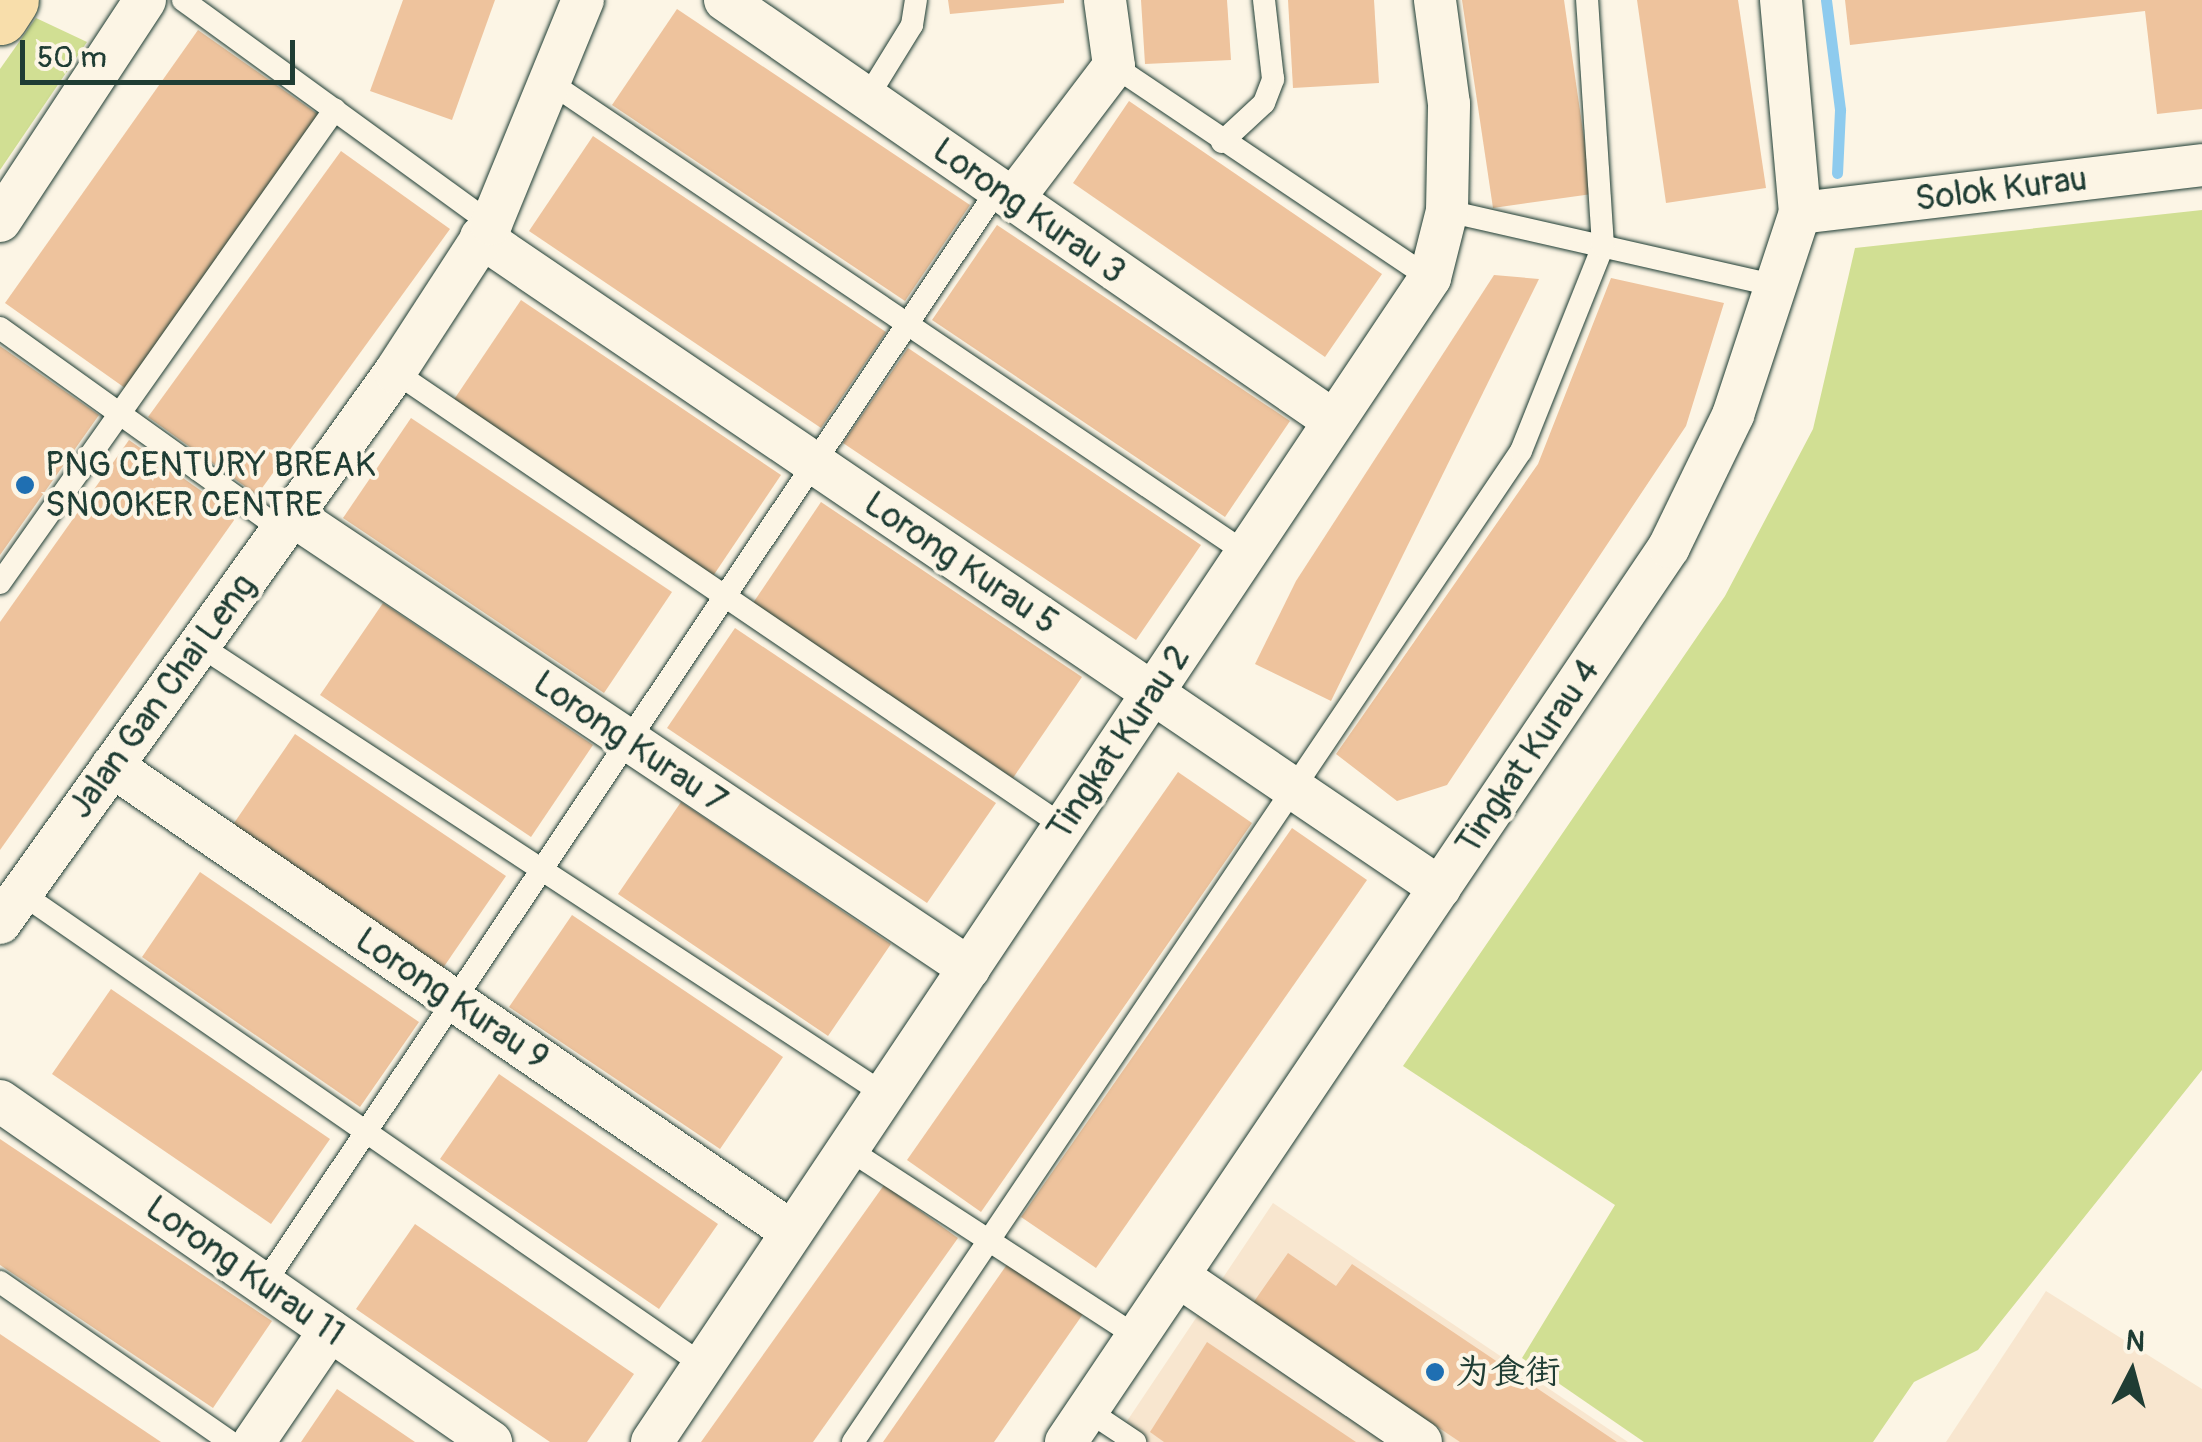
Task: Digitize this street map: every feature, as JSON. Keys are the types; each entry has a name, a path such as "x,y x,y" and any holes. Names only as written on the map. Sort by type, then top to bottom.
{"highway":[{"path":"0,16 11,0"}],"street":[{"path":"0,221 145,0"},
{"name":"Jalan Gan Chai Leng","path":"11,908 395,372 486,230 584,0"},
{"name":"Lorong Kurau 3","path":"725,0 1334,421"},
{"path":"1006,194 1114,66 1105,0"},
{"name":"Tingkat Kurau 2","path":"652,1442 1430,278 1447,211 1449,104 1436,0"},
{"name":"Tingkat Kurau 4","path":"1077,1426 1669,547 1732,416 1800,213 1781,0"},
{"name":"Solok Kurau","path":"1800,213 2202,165"},
{"name":"Lorong Kurau 5","path":"486,230 815,463 1440,888"},
{"name":"Lorong Kurau 7","path":"287,522 628,741 969,968"},
{"name":"Lorong Kurau 9","path":"112,766 792,1232"},
{"name":"Lorong Kurau 11","path":"0,1101 330,1330 471,1437"},
{"path":"1178,1276 1421,1442"},
{"path":"254,1442 330,1330"}],"lane":[{"path":"184,0 334,108 486,230"},
{"path":"866,98 912,25 916,0"},
{"path":"1222,142 1264,103 1274,79 1264,0"},
{"path":"854,1442 1521,451 1603,246 1587,0"},
{"path":"1114,66 1430,278"},
{"path":"551,84 1246,553"},
{"path":"0,583 334,108"},
{"path":"264,1284 907,324 1006,194"},
{"path":"1447,211 1778,286"},
{"path":"0,328 120,414 287,522"},
{"path":"395,372 1063,826"},
{"path":"199,645 884,1094"},
{"path":"11,908 366,1132 703,1365"},
{"path":"848,1149 1137,1337"},
{"path":"0,1282 230,1442"},
{"path":"1077,1426 1135,1442"}],"shaded area":[{"path":"1273,1203 1628,1442 1113,1442"},
{"path":"2046,1291 2202,1389 2202,1442 1946,1442"}],"green space":[{"path":"36,18 87,42 0,170 0,69"},
{"path":"2202,210 2202,1070 1978,1350 1914,1382 1873,1442 1644,1442 1522,1358 1615,1205 1403,1066 1725,596 1813,429 1855,248"}],"building":[{"path":"403,0 495,0 452,120 370,91"},
{"path":"948,0 1064,0 1064,3 950,14"},
{"path":"1141,0 1227,0 1231,60 1145,64"},
{"path":"1288,0 1374,0 1379,83 1293,88"},
{"path":"1462,0 1564,0 1592,194 1493,208"},
{"path":"1637,0 1738,0 1766,188 1666,203"},
{"path":"1845,0 2202,0 2202,109 2157,114 2145,11 1850,45"},
{"path":"677,9 970,205 905,301 612,105"},
{"path":"198,30 319,115 125,388 5,303"},
{"path":"1129,101 1382,274 1325,357 1073,183"},
{"path":"593,136 886,332 821,428 529,231"},
{"path":"341,151 450,229 257,495 148,417"},
{"path":"997,225 1290,421 1225,517 932,320"},
{"path":"1494,275 1539,279 1331,701 1255,664 1296,581"},
{"path":"1611,278 1724,303 1686,426 1447,785 1397,801 1336,754 1538,464"},
{"path":"521,300 781,475 713,576 453,401"},
{"name":"PNG CENTURY BREAK SNOOKER CENTRE","path":"0,346 99,415 0,555"},
{"path":"908,348 1201,545 1136,640 843,443"},
{"path":"411,418 672,592 604,693 343,518"},
{"path":"129,440 237,516 0,850 0,622"},
{"path":"821,502 1082,677 1013,778 753,603"},
{"path":"383,603 593,745 531,837 320,695"},
{"path":"735,628 996,803 927,903 667,728"},
{"path":"295,734 506,876 443,968 232,826"},
{"path":"1178,772 1252,823 981,1212 907,1160"},
{"path":"681,802 891,944 828,1036 618,894"},
{"path":"1292,828 1367,880 1096,1268 1021,1217"},
{"path":"200,872 419,1022 360,1107 142,957"},
{"path":"572,915 783,1057 720,1149 509,1007"},
{"path":"111,989 330,1139 271,1224 52,1074"},
{"path":"499,1074 718,1224 659,1309 440,1159"},
{"path":"0,1139 272,1321 213,1408 0,1265"},
{"path":"884,1185 958,1238 813,1442 701,1442"},
{"path":"415,1224 634,1374 587,1442 550,1442 356,1309"},
{"name":"为食街","path":"1288,1253 1336,1286 1352,1264 1617,1442 1460,1442 1253,1303"},
{"path":"1008,1263 1083,1314 994,1442 883,1442"},
{"path":"0,1334 161,1442 0,1442"},
{"path":"1207,1342 1356,1442 1164,1442 1150,1432"},
{"path":"337,1389 415,1442 301,1442"}],"waterway":[{"path":"1826,0 1840,110 1837,173"}],"place":[{"name":"PNG CENTURY BREAK SNOOKER CENTRE","path":"25,485"},
{"name":"为食街","path":"1435,1372"}]}
